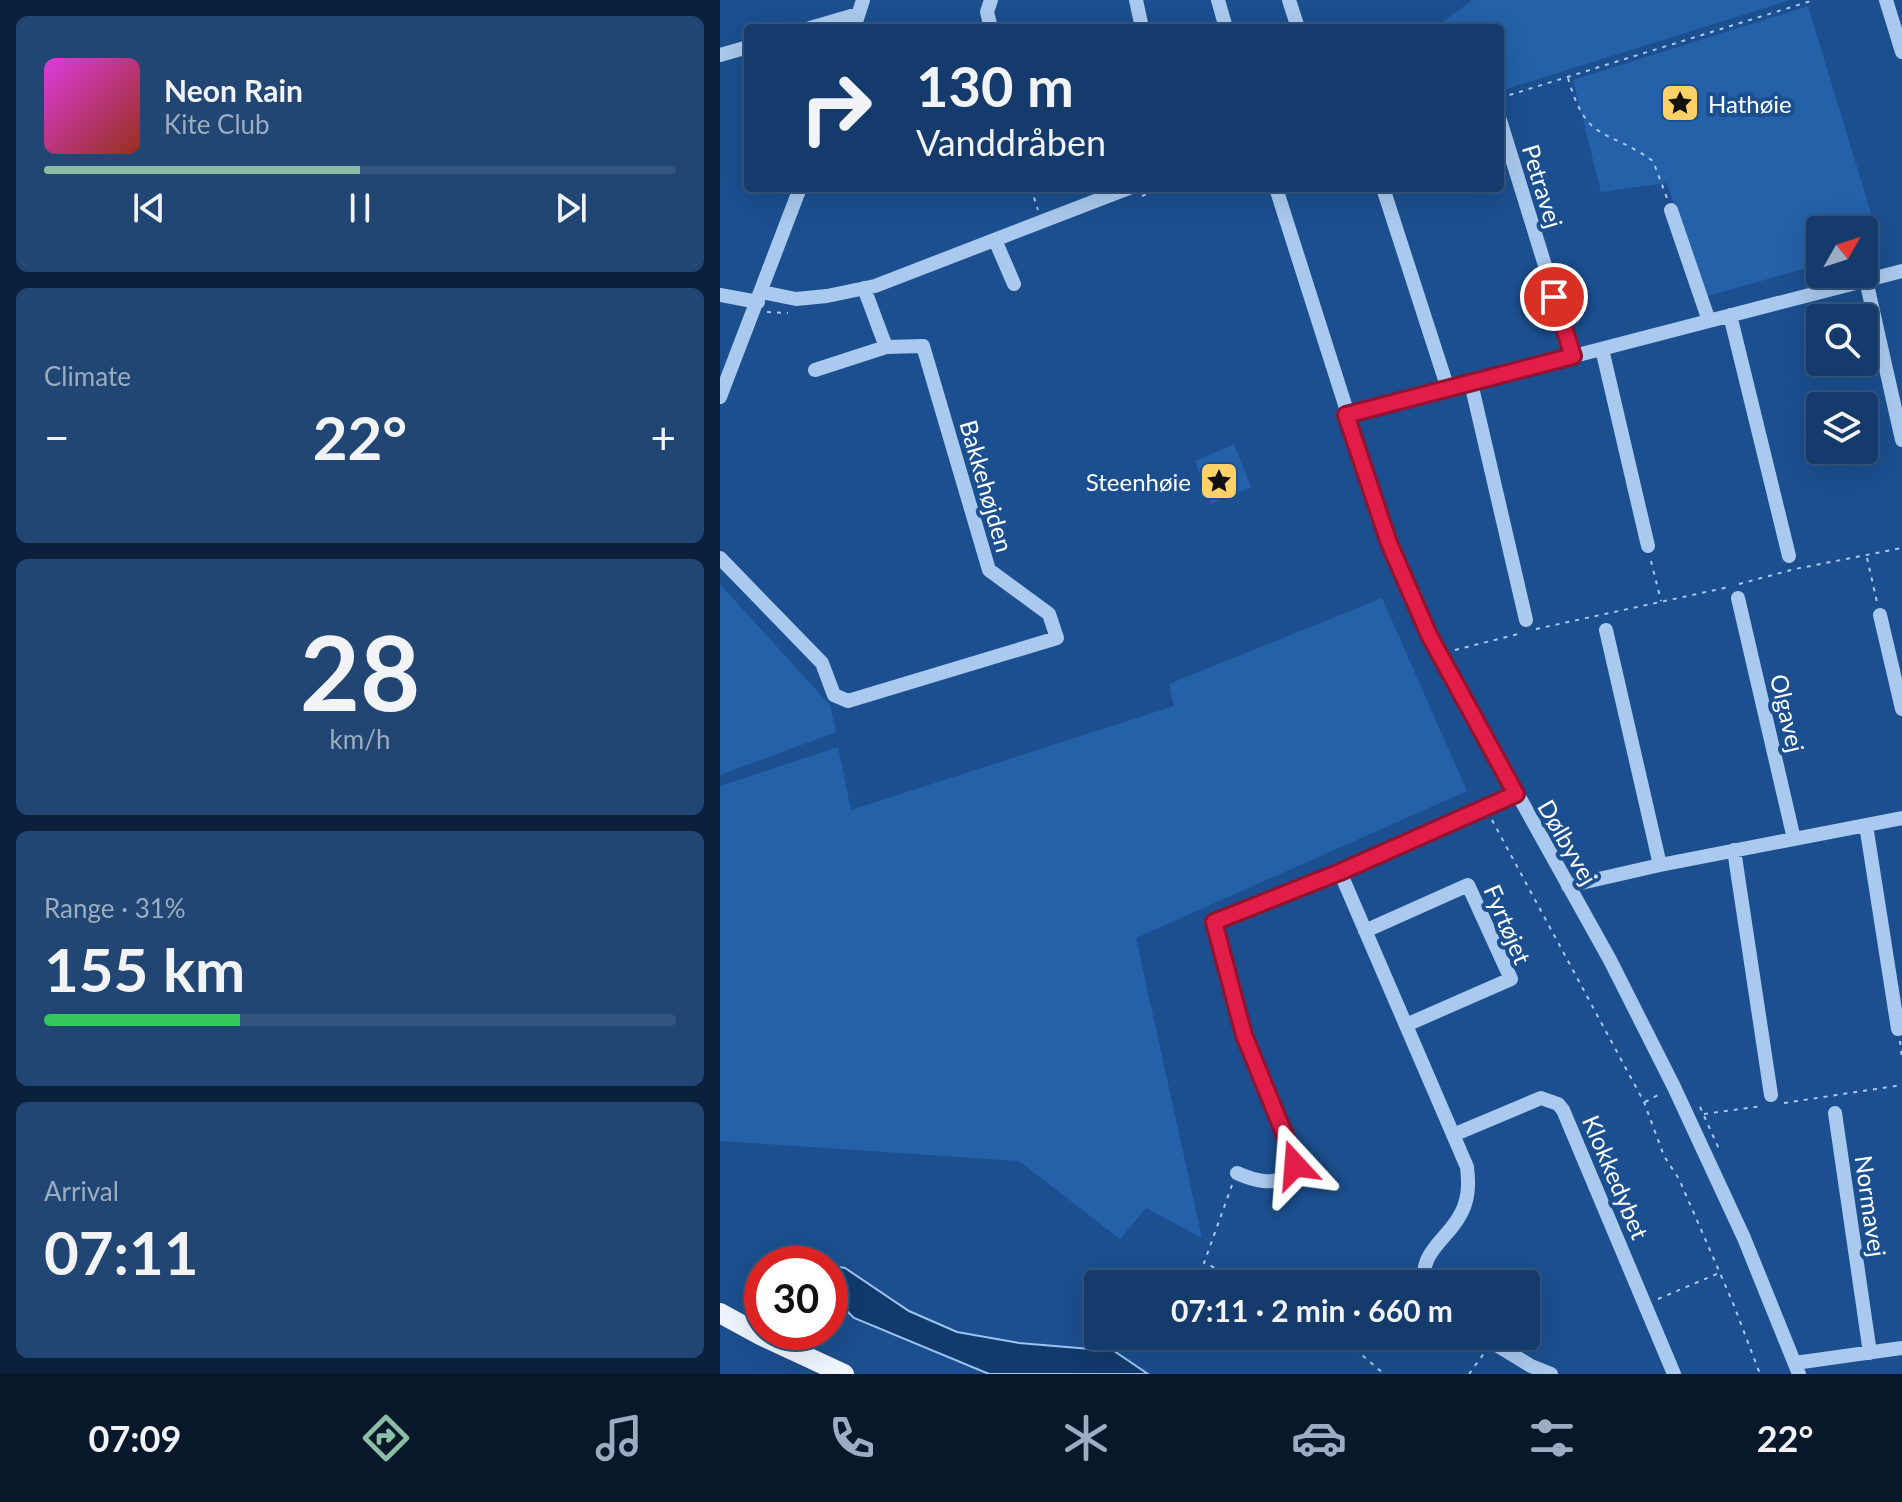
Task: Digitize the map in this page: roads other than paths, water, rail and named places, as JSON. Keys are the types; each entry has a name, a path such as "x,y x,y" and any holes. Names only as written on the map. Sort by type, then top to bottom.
{"main road":[{"path":"720,1313 844,1374"}],"street":[{"path":"990,24 987,12 991,0"},
{"path":"1136,0 1141,24"},
{"path":"1218,0 1225,24"},
{"path":"1289,0 1297,24"},
{"path":"1886,0 1902,52"},
{"path":"824,24 858,14"},
{"path":"720,55 744,48"},
{"name":"Petravej","path":"1504,133 1573,356"},
{"path":"720,397 799,192"},
{"path":"720,295 796,299 864,288 1119,192"},
{"name":"Dølbyvej","path":"1277,192 1389,543 1429,635 1610,960 1674,1087 1744,1238 1797,1369"},
{"path":"1384,192 1448,389"},
{"path":"1671,210 1709,321"},
{"path":"995,240 1014,284"},
{"path":"1878,277 1902,271"},
{"path":"815,370 886,347 864,288"},
{"path":"1346,415 1835,288"},
{"path":"1868,288 1902,440"},
{"path":"1730,315 1789,556"},
{"name":"Bakkehøjden","path":"720,558 822,663 834,695 850,701 1057,638 1049,614 989,570 923,346 886,347"},
{"path":"1602,349 1648,546"},
{"path":"1471,383 1526,620"},
{"name":"Olgavej","path":"1738,598 1794,839"},
{"path":"1880,615 1902,709"},
{"path":"1606,630 1660,865"},
{"path":"1237,1173 1252,1179 1277,1182 1290,1177 1295,1165 1244,1035 1214,922 1340,872 1516,794"},
{"path":"1568,886 1902,818"},
{"path":"1866,825 1898,1029"},
{"path":"1734,850 1771,1095"},
{"path":"1340,872 1467,1167 1468,1194 1458,1220 1424,1264 1425,1270"},
{"name":"Fyrtøjet","path":"1365,931 1468,885 1511,979 1406,1025"},
{"name":"Klokkedybet","path":"1453,1135 1541,1098 1558,1104 1674,1374"},
{"name":"Normavej","path":"1835,1113 1870,1353"},
{"path":"1797,1369 1902,1348"},
{"path":"1505,1350 1551,1374"}],"place":[{"name":"Hathøie","path":"1680,103"},
{"name":"Steenhøie","path":"1219,481"}]}
